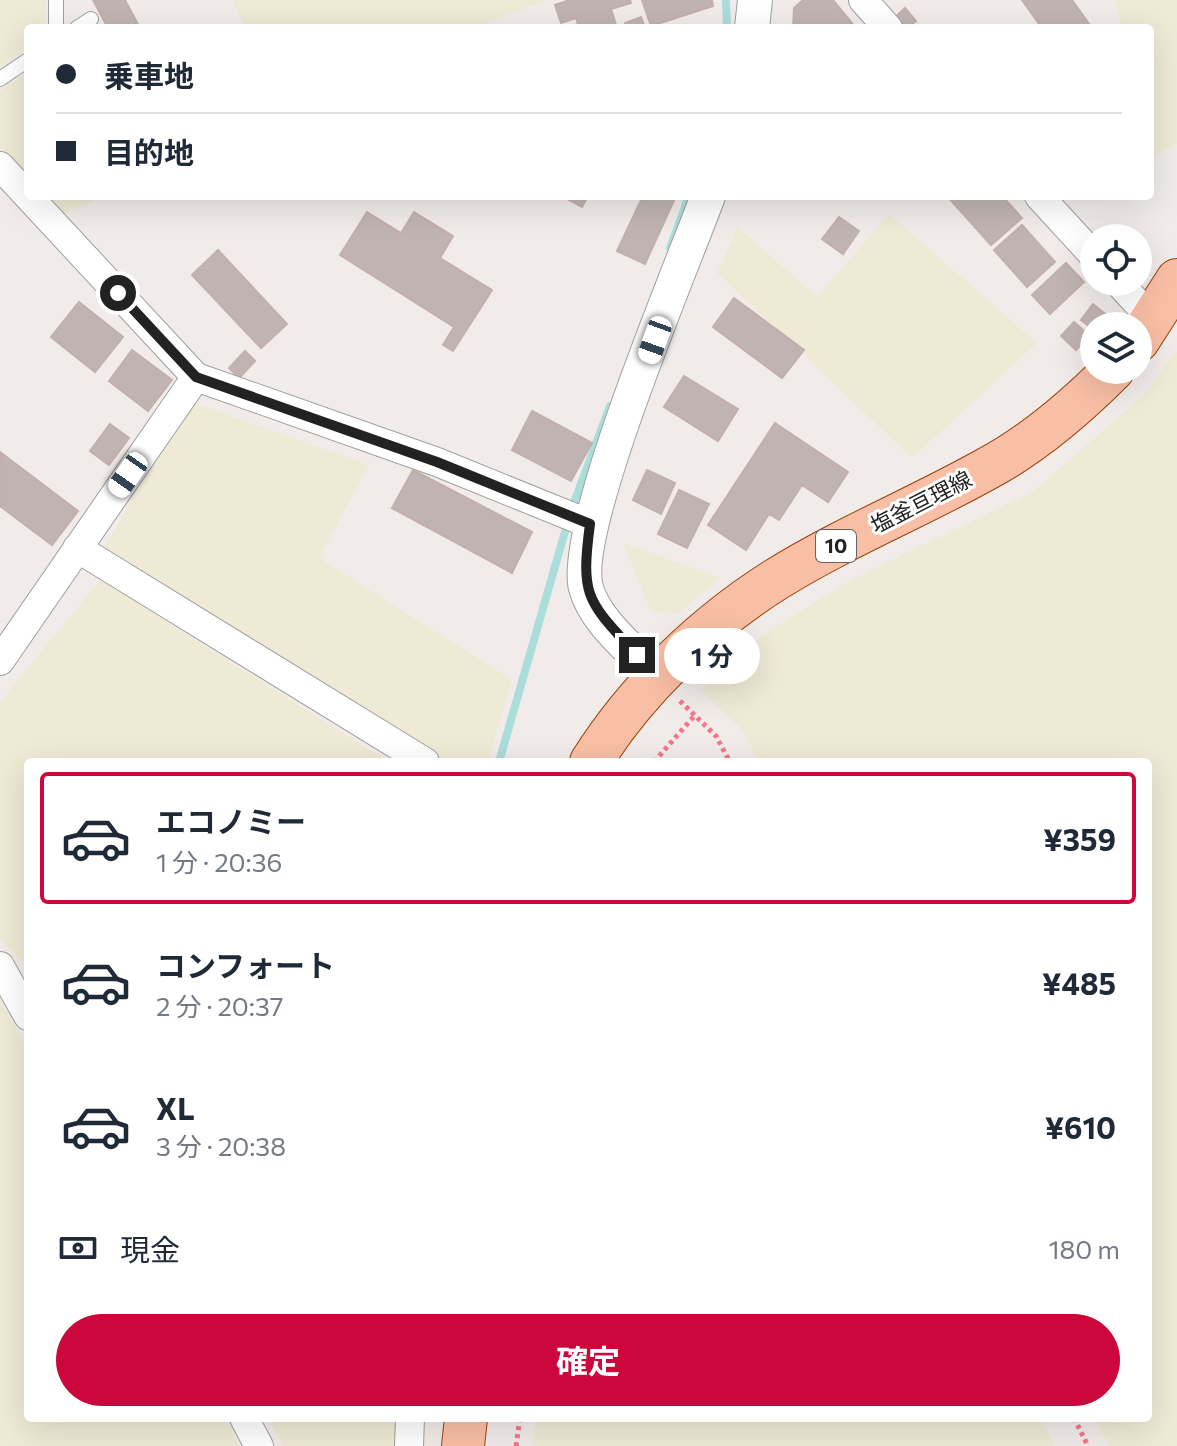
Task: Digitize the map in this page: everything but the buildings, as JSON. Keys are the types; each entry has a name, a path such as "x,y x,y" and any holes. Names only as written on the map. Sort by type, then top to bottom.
{"main road":[{"path":"1152,321 1177,280"},
{"name":"塩釜亘理線","path":"594,758 611,730 657,677 735,609 773,581 992,466 1031,441 1097,384"},
{"path":"463,1446 466,1422"}],"street":[{"path":"752,24 755,0"},
{"path":"863,0 884,24"},
{"path":"0,166 24,192"},
{"path":"32,200 196,377 437,462 590,524"},
{"path":"657,677 594,608 584,571 590,524 707,200"},
{"path":"1043,200 1080,241"},
{"path":"0,661 196,377"},
{"path":"77,548 418,758"},
{"path":"0,966 24,1009"},
{"path":"246,1422 259,1446"},
{"path":"409,1446 410,1422"}],"lane":[{"path":"56,0 56,24"},
{"path":"83,24 91,19"},
{"path":"0,79 24,63"}],"path":[{"path":"657,677 716,736 728,758"},
{"path":"657,758 695,715"},
{"path":"516,1446 519,1422"},
{"path":"1076,1422 1088,1446"}],"shaded area":[{"path":"0,0 46,0 45,24 24,24 24,51 0,67"},
{"path":"232,0 549,0 480,24 243,24"},
{"path":"1115,0 1177,0 1177,143 1154,156 1154,24 1120,24"},
{"path":"24,75 24,175 0,149 0,91"},
{"path":"47,200 96,200 61,215"},
{"path":"889,214 1037,343 912,458 717,273 738,227 817,297"},
{"path":"1177,351 1177,1446 1109,1446 1096,1422 1152,1422 1152,758 757,758 742,730 701,690 766,633 851,580 1034,491 1140,398"},
{"path":"195,403 369,465 319,558 512,680 489,758 437,758 102,551 179,422"},
{"path":"623,543 720,578 678,614 651,612"},
{"path":"100,580 383,758 24,758 24,963 0,940 0,702"},
{"path":"0,999 24,1044 24,1422 227,1422 239,1446 0,1446"},
{"path":"270,1422 399,1422 397,1446 283,1446"},
{"path":"535,1422 1042,1422 1055,1446 532,1446"}],"waterway":[{"path":"726,0 727,24"},
{"path":"670,248 688,200"},
{"path":"575,500 610,406"},
{"path":"500,758 566,528"}],"route":[{"path":"118,293 196,377 437,462 590,524 584,571 586,587 594,608 637,655"}]}
